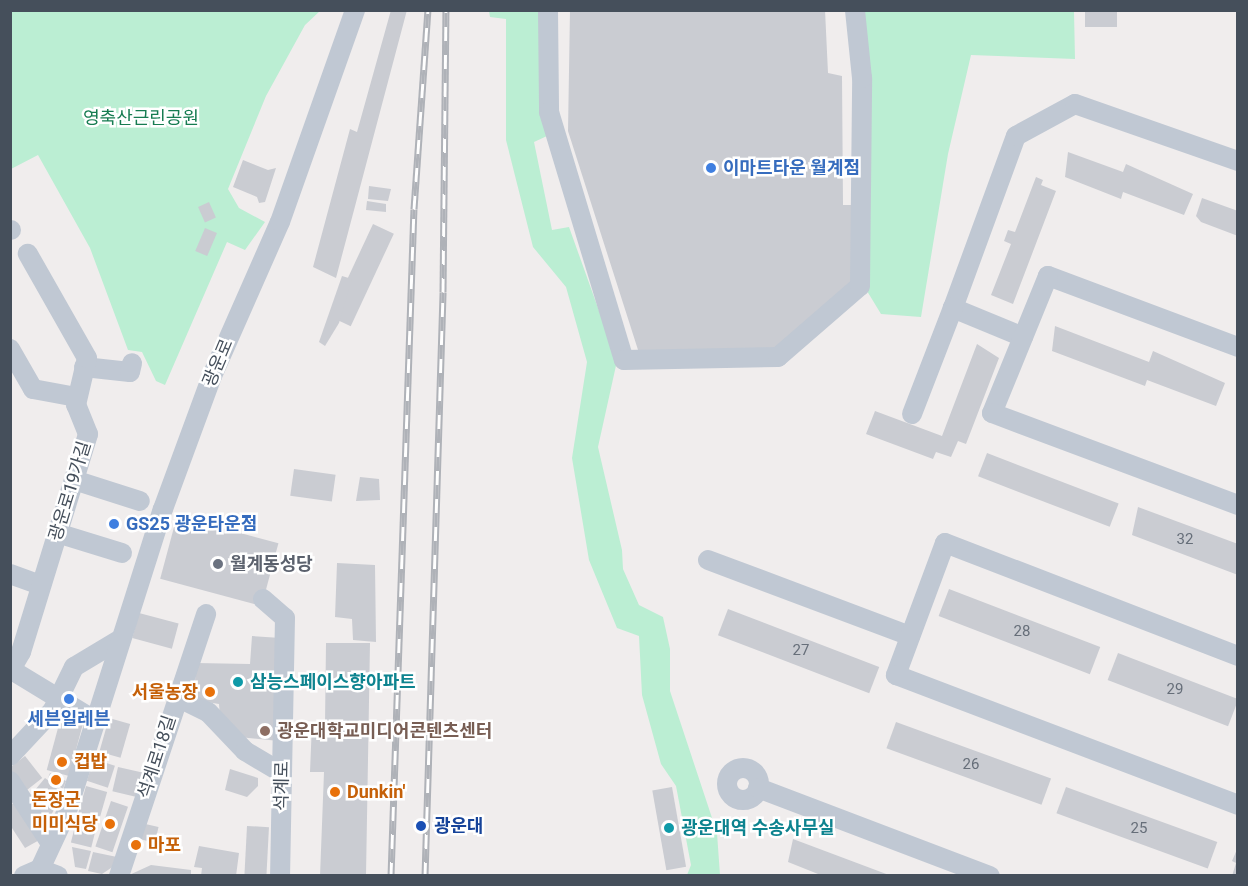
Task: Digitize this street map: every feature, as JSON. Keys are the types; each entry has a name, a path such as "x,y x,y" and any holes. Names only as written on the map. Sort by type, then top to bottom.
{"street":[{"name":"광운로","path":"41,873 51,843 67,811 119,640 212,375 280,222 355,10"},
{"path":"549,10 549,112 624,360 778,357 860,286 862,78 854,10"},
{"path":"850,205 854,10"},
{"path":"912,414 1016,136 1075,104 1238,161"},
{"path":"10,349 33,389 76,398 87,358 28,254"},
{"path":"1238,347 1048,276 992,414 1238,505"},
{"path":"952,309 1023,337"},
{"path":"84,367 130,372 132,363"},
{"name":"광운로19가길","path":"57,701 11,670 88,434 76,398"},
{"path":"74,480 140,501"},
{"path":"57,533 122,553"},
{"path":"1238,656 945,543 896,675 1238,805"},
{"path":"708,560 910,636"},
{"path":"10,574 40,585"},
{"name":"석계로","path":"263,599 289,615 280,876"},
{"path":"177,697 206,614"},
{"path":"10,756 57,701 74,667 119,640"},
{"name":"석계로18길","path":"118,876 177,697 208,712 245,751 282,773"},
{"path":"57,701 94,720"},
{"path":"10,781 51,843"},
{"path":"758,788 990,876"}],"green space":[{"name":"영축산근린공원","path":"11,11 320,11 305,25 266,96 228,189 239,208 265,222 245,250 227,242 165,385 156,381 142,352 128,350 90,248 38,155 11,169"},
{"path":"489,11 539,11 547,136 534,142 552,230 569,227 617,361 598,447 622,550 623,569 639,605 663,617 670,649 670,691 717,833 720,875 687,875 691,865 676,786 661,764 642,695 639,636 617,628 589,560 572,458 587,362 566,287 533,247 506,140 506,19 490,17"},
{"path":"864,11 1074,11 1075,59 971,55 948,154 921,317 881,314 867,291"}],"building":[{"path":"391,10 407,10 336,278 313,267 350,129 357,132"},
{"name":"이마트타운 월계점","path":"570,10 825,10 828,73 842,76 843,205 857,205 856,282 784,351 639,353 568,131"},
{"path":"1085,10 1117,10 1117,27 1085,27"},
{"path":"1068,152 1123,172 1126,164 1193,194 1184,215 1123,192 1121,199 1065,177"},
{"path":"243,160 268,170 276,168 265,202 259,203 257,197 233,187"},
{"path":"1036,177 1043,180 1041,185 1056,191 1013,304 991,295 1011,244 1004,241 1008,230 1015,232"},
{"path":"369,186 391,189 388,201 368,199"},
{"path":"1202,198 1238,211 1238,236 1201,222 1196,216"},
{"path":"367,201 386,204 386,212 366,210"},
{"path":"209,202 216,218 205,222 198,207"},
{"path":"373,224 394,234 351,326 330,316"},
{"path":"205,228 217,233 207,256 195,251"},
{"path":"342,276 352,279 339,323 325,346 319,342"},
{"path":"1055,326 1149,362 1153,351 1225,383 1216,406 1147,380 1145,386 1052,351"},
{"path":"977,344 999,358 966,444 958,441 951,457 936,452 933,459 866,434 875,411 942,436"},
{"path":"987,453 1119,504 1110,527 978,476"},
{"path":"294,469 336,475 332,502 290,496"},
{"path":"360,477 379,479 380,500 356,501"},
{"path":"1138,507 1238,544 1238,575 1132,535"},
{"name":"월계동성당","path":"177,516 278,543 262,606 160,579"},
{"path":"337,563 375,565 376,642 353,640 352,619 335,617"},
{"path":"949,589 1100,647 1090,674 939,616"},
{"path":"728,609 879,667 869,693 718,635"},
{"path":"139,613 179,624 172,649 132,638"},
{"name":"삼능스페이스향아파트","path":"252,636 281,638 279,741 239,737 220,716 219,704 194,700 196,663 250,664"},
{"path":"326,643 370,643 366,876 320,876 324,772 310,772 312,723 325,723"},
{"path":"1118,653 1238,699 1228,726 1108,680"},
{"path":"62,713 84,719 69,776 47,770"},
{"path":"109,718 130,724 121,758 99,752"},
{"path":"896,722 1051,778 1041,805 886,748"},
{"path":"25,756 42,778 26,791 10,771 10,768"},
{"path":"94,759 115,766 108,788 87,781"},
{"path":"118,767 143,773 138,797 112,791"},
{"path":"230,769 258,778 258,786 247,797 225,790"},
{"path":"50,773 66,781 63,789 48,778"},
{"path":"45,778 64,792 46,824 30,796"},
{"path":"86,786 107,792 98,825 77,819"},
{"name":"광운대역 수송사무실","path":"672,787 686,867 666,870 652,790"},
{"path":"1066,787 1217,842 1208,868 1056,813"},
{"path":"18,801 43,838 25,848 10,825 10,805"},
{"path":"111,801 128,807 112,852 95,846"},
{"path":"76,822 96,827 91,847 71,842"},
{"path":"141,823 159,827 155,843 137,839"},
{"path":"247,826 269,827 266,876 244,876"},
{"path":"793,839 889,876 823,876 788,862"},
{"path":"199,846 239,853 236,876 201,876 202,868 194,867"},
{"path":"72,847 91,851 86,869 75,867"},
{"path":"1238,847 1238,876 1232,876 1236,863 1232,861"},
{"path":"93,852 117,857 114,866 102,874 88,871"},
{"path":"151,865 191,870 191,876 127,876"}],"railway":[{"path":"391,876 414,209 428,10"},
{"path":"425,876 443,292 446,10"}],"place":[{"name":"이마트타운 월계점","path":"711,168"},
{"name":"GS25 광운타운점","path":"114,524"},
{"name":"월계동성당","path":"218,564"},
{"name":"삼능스페이스향아파트","path":"238,682"},
{"name":"서울농장","path":"210,692"},
{"name":"세븐일레븐","path":"69,699"},
{"name":"광운대학교미디어콘텐츠센터","path":"265,731"},
{"name":"컵밥","path":"62,762"},
{"name":"돈장군","path":"56,780"},
{"name":"Dunkin'","path":"335,792"},
{"name":"미미식당","path":"110,824"},
{"name":"광운대","path":"421,826"},
{"name":"광운대역 수송사무실","path":"669,828"},
{"name":"마포","path":"136,845"}]}
